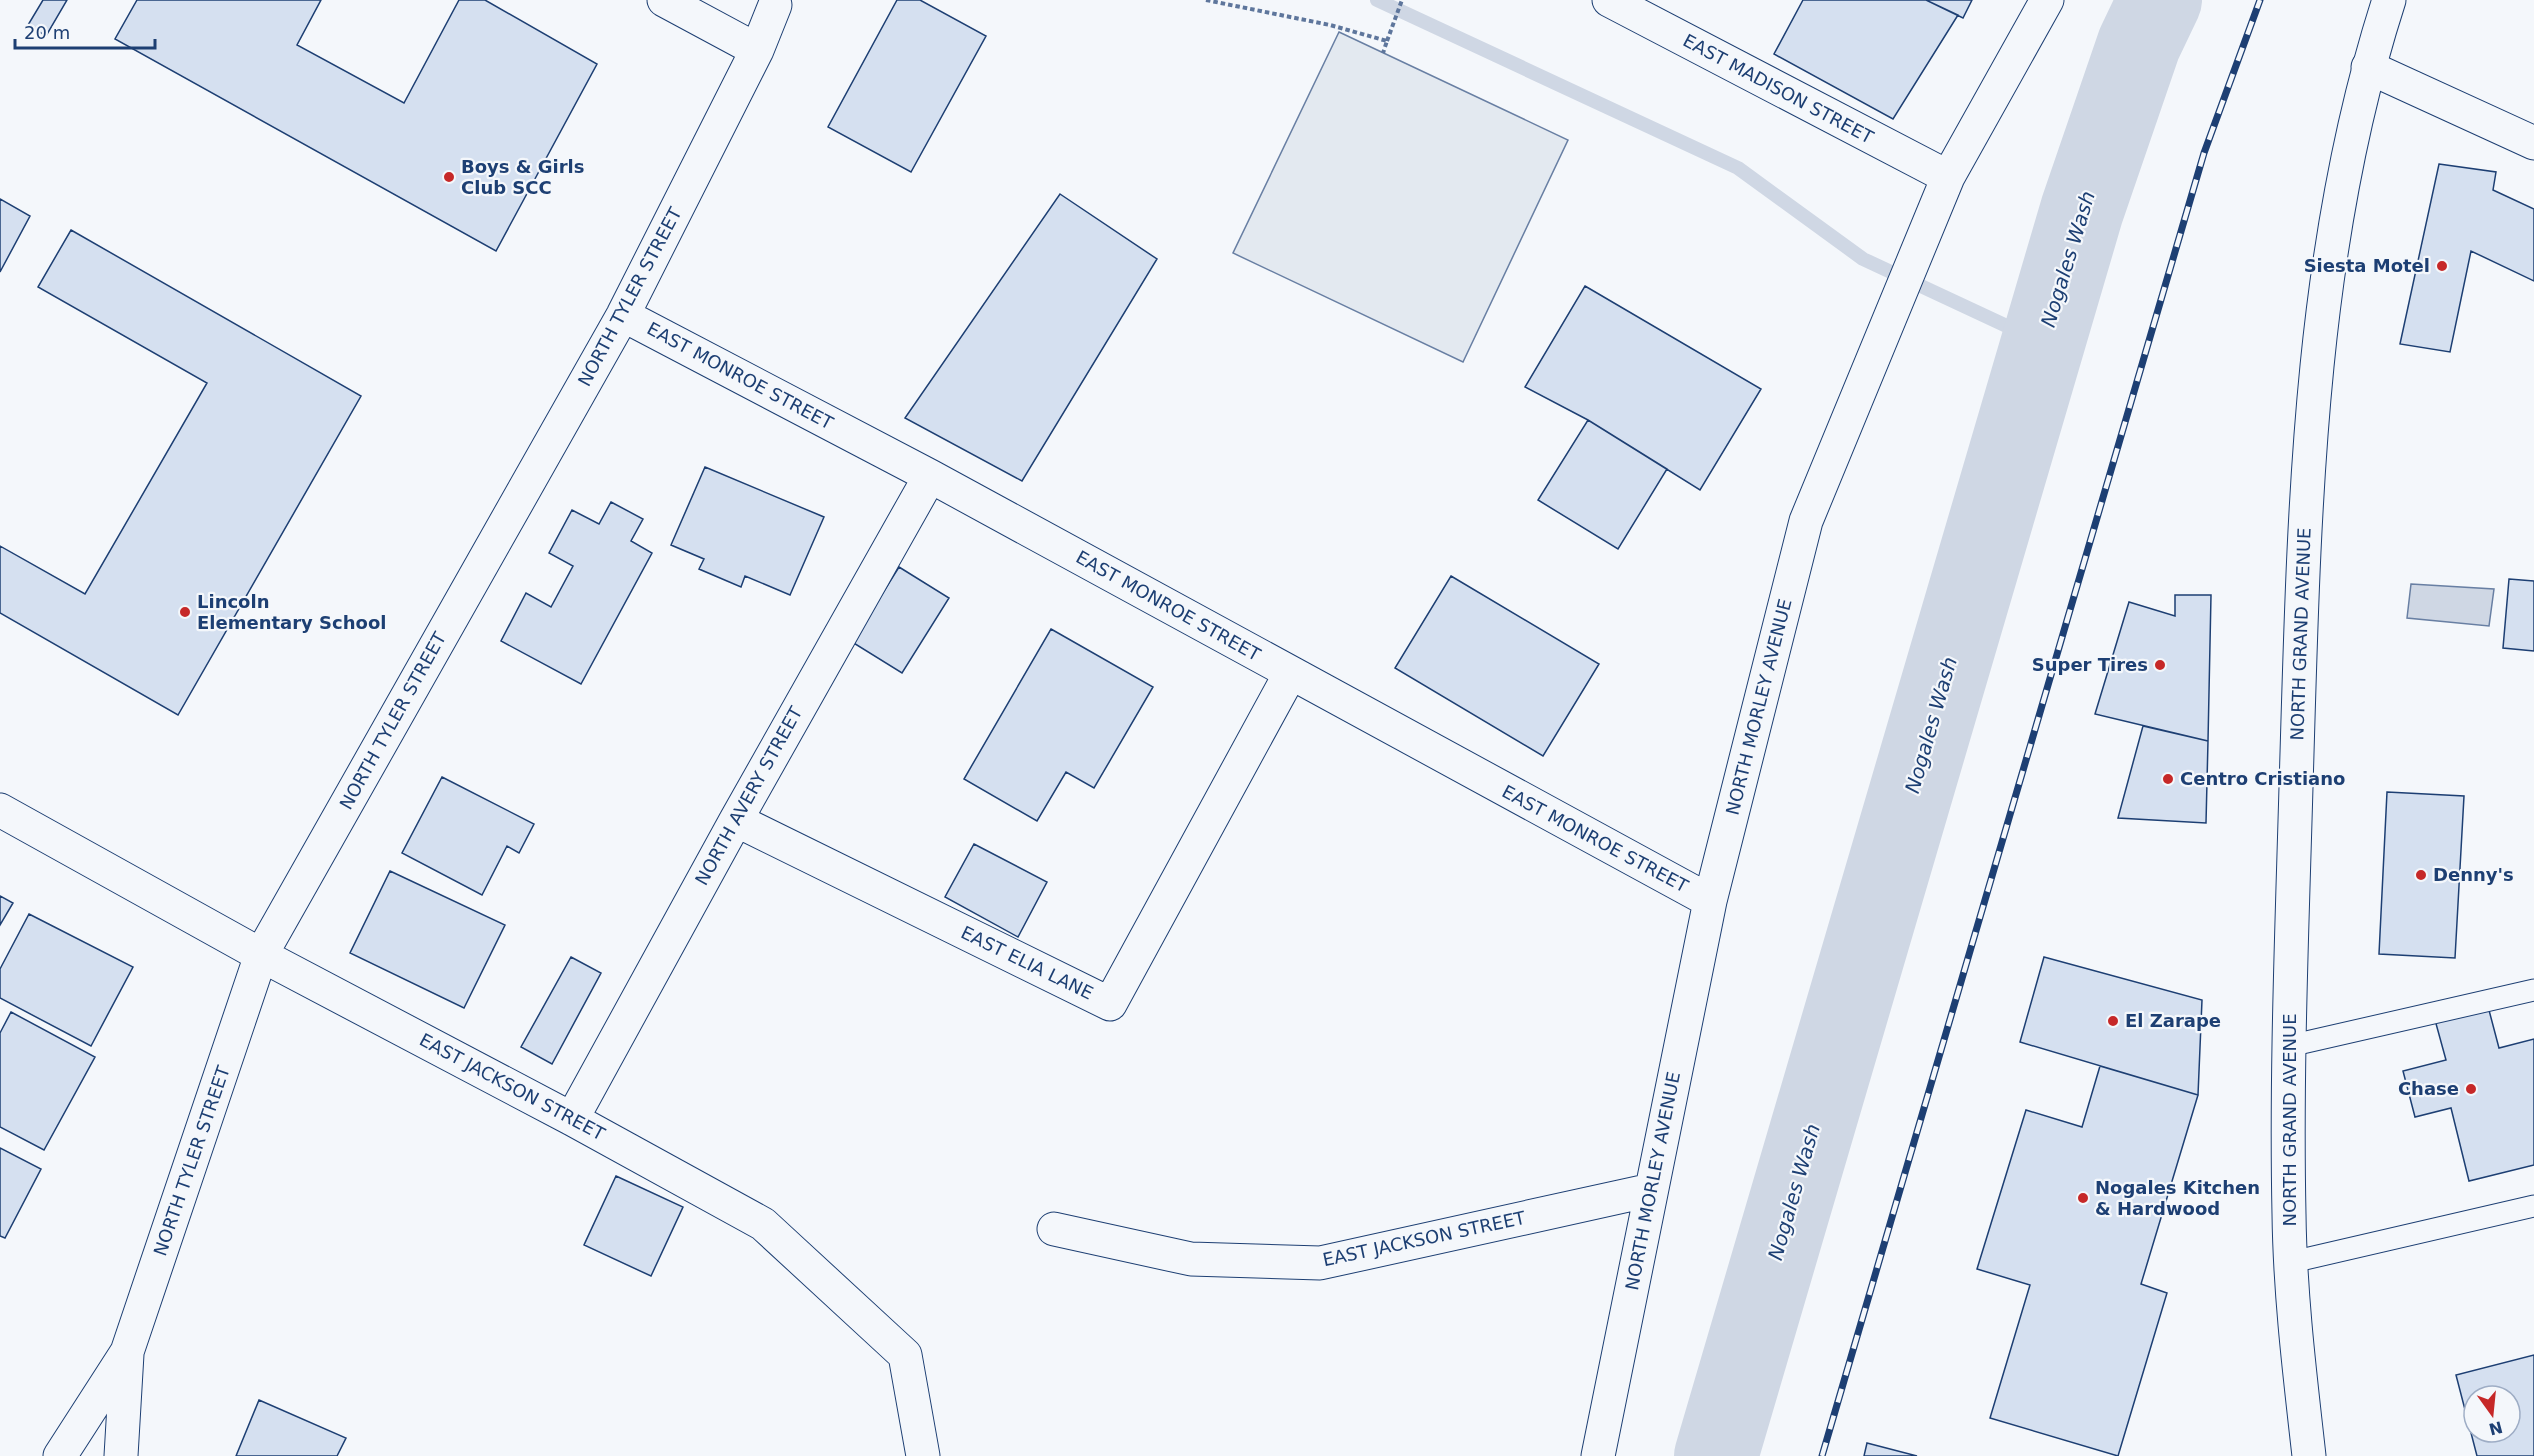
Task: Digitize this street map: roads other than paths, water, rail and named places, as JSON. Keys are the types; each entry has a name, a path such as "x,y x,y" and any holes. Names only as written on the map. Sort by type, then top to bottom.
{"street":[{"path":"664,0 757,50"},
{"name":"EAST MADISON STREET","path":"1609,0 1947,177"},
{"name":"NORTH MORLEY AVENUE","path":"1598,1456 1710,902 1806,521 1947,177 2047,0"},
{"name":"NORTH GRAND AVENUE","path":"2309,1456 2298,1363 2289,1217 2289,1046 2305,515 2317,352 2340,198 2368,67 2389,0"},
{"name":"NORTH TYLER STREET","path":"60,1456 127,1352 261,955 623,315 757,50 775,5"},
{"path":"2368,67 2534,143"},
{"name":"EAST MONROE STREET","path":"623,315 930,476 1710,902"},
{"name":"NORTH AVERY STREET","path":"572,1119 736,820 930,476"},
{"name":"EAST ELIA LANE","path":"736,820 1110,1004 1290,674"},
{"name":"EAST JACKSON STREET","path":"0,810 261,955 572,1119 763,1224 906,1356 923,1456"},
{"name":"EAST JACKSON STREET","path":"1054,1229 1191,1259 1320,1263 1651,1190"},
{"path":"121,1456 127,1352"}],"lane":[{"path":"2289,1046 2534,990"},
{"path":"2292,1262 2534,1206"}],"waterway":[{"path":"1377,0 1738,168 1863,259 2043,343"},
{"name":"Nogales Wash","path":"1716,1456 2082,210 2139,44 2160,0"}],"railway":[{"path":"1822,1456 2204,153 2260,0"}],"place":[{"name":"Boys & Girls Club SCC","path":"449,177"},
{"name":"Siesta Motel","path":"2442,266"},
{"name":"Lincoln Elementary School","path":"185,612"},
{"name":"Super Tires","path":"2160,665"},
{"name":"Centro Cristiano","path":"2168,779"},
{"name":"Denny's","path":"2421,875"},
{"name":"El Zarape","path":"2113,1021"},
{"name":"Chase","path":"2471,1089"},
{"name":"Nogales Kitchen & Hardwood","path":"2083,1198"}]}
